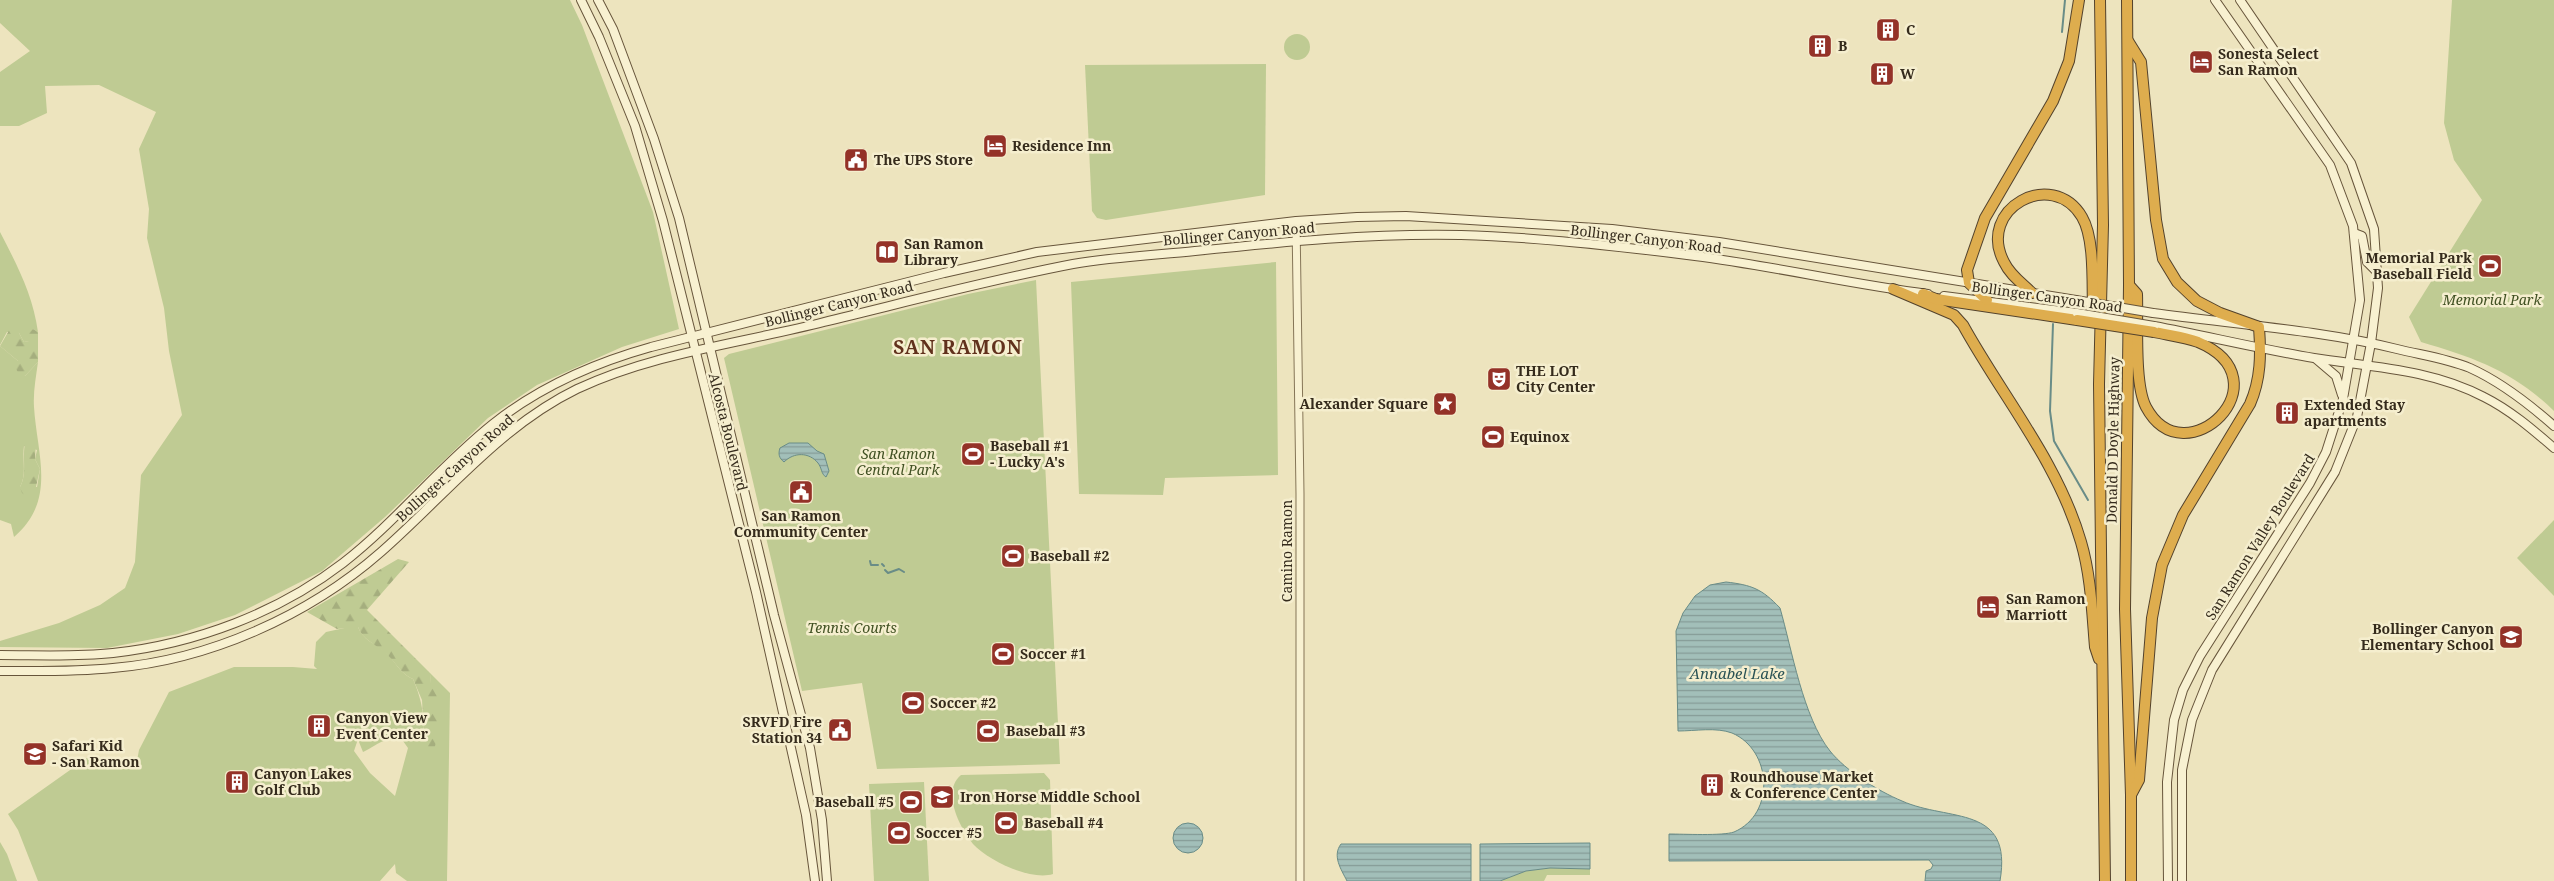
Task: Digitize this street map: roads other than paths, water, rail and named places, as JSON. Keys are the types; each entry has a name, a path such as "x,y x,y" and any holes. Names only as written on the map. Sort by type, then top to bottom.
{"highway":[{"path":"1987,300 1969,283 1967,270 1985,218 2045,118 2062,79 2073,41 2079,0"},
{"name":"Donald D Doyle Highway","path":"2100,0 2103,225 2099,330 2105,881"},
{"name":"Donald D Doyle Highway","path":"2127,0 2130,285 2125,610 2131,795 2131,881"},
{"path":"2128,40 2140,62 2156,220 2163,259 2177,282 2197,301 2220,313 2259,327 2261,347 2257,387 2250,404 2183,515 2168,548 2158,581 2152,618 2140,780 2131,795"},
{"path":"2032,293 2010,272 2003,260 1998,248 1999,227 2010,209 2018,202 2041,194 2053,195 2075,208 2087,228 2094,319 2099,330"},
{"path":"1923,294 1936,299 2077,316 2154,329 2197,342 2212,350 2230,368 2233,379 2230,402 2226,412 2209,427 2186,432 2173,430 2154,418 2146,407 2140,384 2137,294 2130,285"},
{"path":"1894,289 1954,314 1963,324 2060,486 2075,523 2086,562 2095,647 2102,668"}],"main road":[{"name":"Alcosta Boulevard","path":"581,0 599,36 635,126 663,221 758,601 806,815 815,881"},
{"name":"Alcosta Boulevard","path":"598,0 613,29 654,139 679,218 774,615 810,748 822,820 827,881"},
{"name":"San Ramon Valley Boulevard","path":"2168,881 2167,782 2174,720 2183,690 2200,656 2314,475 2326,452 2343,399 2360,300 2354,233 2330,165 2215,0"},
{"name":"San Ramon Valley Boulevard","path":"2182,881 2182,770 2192,720 2212,670 2335,472 2357,417 2367,365 2378,288 2374,228 2351,163 2240,0"},
{"name":"Bollinger Canyon Road","path":"0,655 75,656 155,646 195,637 274,605 341,564 371,540 492,425 528,399 602,362 706,332 1037,252 1296,221 1406,216 1604,228 1719,242 2153,313 2353,341 2443,358 2470,368 2510,391 2554,426"},
{"path":"2354,233 2362,236 2367,262 2376,271"},
{"name":"Bollinger Canyon Road","path":"0,670 96,669 158,661 199,651 242,636 282,618 350,577 381,553 500,439 536,413 576,390 613,375 695,352 822,323 947,290 1080,263 1296,240 1462,235 1697,256 1923,294 1987,300 2077,316"},
{"path":"2154,329 2314,358 2349,361 2429,376 2468,389 2516,417 2554,448"},
{"path":"2314,358 2336,376 2343,399"}],"street":[{"name":"Camino Ramon","path":"1296,221 1300,494 1300,881"}],"water":[{"path":"789,443 808,443 824,454 829,471 826,477 818,463 806,455 792,456 784,462 779,456 780,448"},
{"name":"Annabel Lake","path":"1726,582 1756,589 1768,596 1780,608 1805,702 1812,720 1830,751 1863,780 1893,797 1920,807 1974,820 1987,827 1997,839 2001,856 2000,881 1925,881 1926,871 1931,869 1933,865 1929,860 1669,861 1669,834 1734,832 1748,823 1757,811 1762,797 1764,782 1761,767 1755,753 1745,741 1726,731 1678,731 1676,631 1683,613 1695,596 1710,585"},
{"path":"1188,823 1198,828 1203,838 1198,848 1188,853 1178,848 1173,838 1178,828"},
{"path":"1590,843 1590,869 1550,868 1526,871 1500,881 1480,881 1480,844"},
{"path":"1341,844 1471,844 1471,881 1347,881 1337,858 1338,849"}],"waterway":[{"path":"2062,32 2065,0"},
{"path":"2053,324 2050,411 2054,441 2088,500"},
{"path":"870,561 871,565 878,565"},
{"path":"885,570 888,573 899,569 904,572"}],"place":[{"name":"C","path":"1888,30"},
{"name":"B","path":"1820,46"},
{"name":"Sonesta Select San Ramon","path":"2201,62"},
{"name":"W","path":"1882,74"},
{"name":"Residence Inn","path":"995,146"},
{"name":"The UPS Store","path":"856,160"},
{"name":"San Ramon Library","path":"887,252"},
{"name":"Memorial Park Baseball Field","path":"2490,266"},
{"name":"THE LOT City Center","path":"1499,379"},
{"name":"Alexander Square","path":"1445,404"},
{"name":"Extended Stay apartments","path":"2287,413"},
{"name":"Equinox","path":"1493,437"},
{"name":"Baseball #1 - Lucky A's","path":"973,454"},
{"name":"San Ramon Community Center","path":"801,492"},
{"name":"Baseball #2","path":"1013,556"},
{"name":"San Ramon Marriott","path":"1988,607"},
{"name":"Bollinger Canyon Elementary School","path":"2511,637"},
{"name":"Soccer #1","path":"1003,654"},
{"name":"Soccer #2","path":"913,703"},
{"name":"Canyon View Event Center","path":"319,726"},
{"name":"SRVFD Fire Station 34","path":"840,730"},
{"name":"Baseball #3","path":"988,731"},
{"name":"Safari Kid - San Ramon","path":"35,754"},
{"name":"Canyon Lakes Golf Club","path":"237,782"},
{"name":"Roundhouse Market & Conference Center","path":"1712,785"},
{"name":"Iron Horse Middle School","path":"942,797"},
{"name":"Baseball #5","path":"911,802"},
{"name":"Baseball #4","path":"1006,823"},
{"name":"Soccer #5","path":"899,833"}],"district":[{"name":"SAN RAMON","path":"958,347"}],"park label":[{"name":"Memorial Park","path":"2492,300"},
{"name":"San Ramon Central Park","path":"898,462"},
{"name":"Tennis Courts","path":"852,628"}]}
